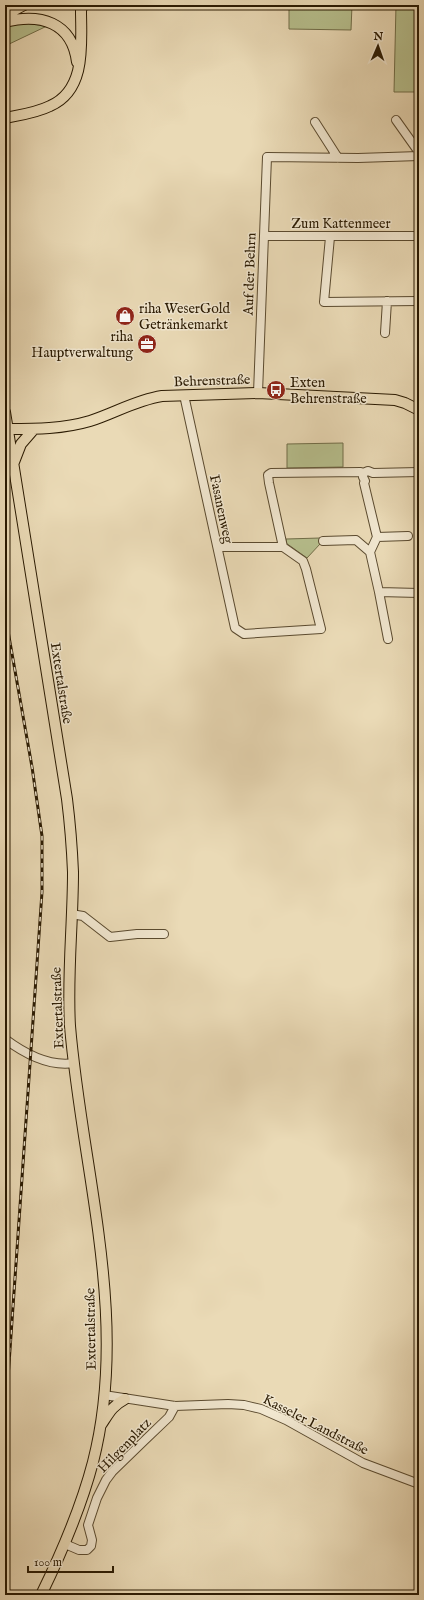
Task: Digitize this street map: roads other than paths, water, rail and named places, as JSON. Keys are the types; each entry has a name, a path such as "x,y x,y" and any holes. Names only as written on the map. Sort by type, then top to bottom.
{"main road":[{"path":"5,8 9,5"},
{"path":"5,15 24,5"},
{"path":"5,118 41,110 59,102 70,91 74,84 81,54 81,10 83,5"},
{"path":"5,22 19,18 35,18 48,21 56,25 68,36 72,44 78,70"},
{"name":"Behrenstraße","path":"6,429 34,429 78,425 147,398 184,395 258,393 395,400 419,410"},
{"name":"Extertalstraße","path":"5,412 6,429 14,462 67,799 72,846 72,914 69,991 70,1027 104,1280 107,1334 104,1395 93,1462 65,1544 42,1595"},
{"path":"14,462 21,444 34,429"},
{"path":"99,1429 116,1403 126,1399"}],"street":[{"path":"315,122 338,158 418,156 418,151 396,120"},
{"name":"Auf der Behrn","path":"258,393 267,157 338,158"},
{"name":"Zum Kattenmeer","path":"264,236 419,236"},
{"path":"330,237 324,302 419,301"},
{"path":"385,333 387,301"},
{"name":"Fasanenweg","path":"184,395 235,628 244,634 321,629 303,561 283,547"},
{"path":"218,547 283,547 269,483 268,475 271,473 363,473 368,471 373,473 419,472"},
{"path":"363,473 377,537 370,552"},
{"path":"377,537 408,536"},
{"path":"323,541 356,540 370,552 388,639"},
{"path":"379,592 419,593"},
{"path":"72,914 83,916 110,937 137,934 164,934"},
{"path":"5,1039 26,1053 42,1060 54,1063 74,1064"},
{"name":"Kasseler Landstraße","path":"104,1395 175,1406 228,1404 244,1405 261,1409 286,1420 363,1463 419,1484"},
{"name":"Hilgenplatz","path":"65,1544 79,1550 87,1550 91,1546 92,1540 88,1525 97,1498 106,1480 112,1472 169,1417 175,1406"}],"railway":[{"path":"5,614 32,767 42,836 42,892 5,1421"}],"place":[{"name":"riha WeserGold Getränkemarkt","path":"125,316"},
{"name":"riha Hauptverwaltung","path":"147,344"},
{"name":"Exten Behrenstraße","path":"276,390"}]}
